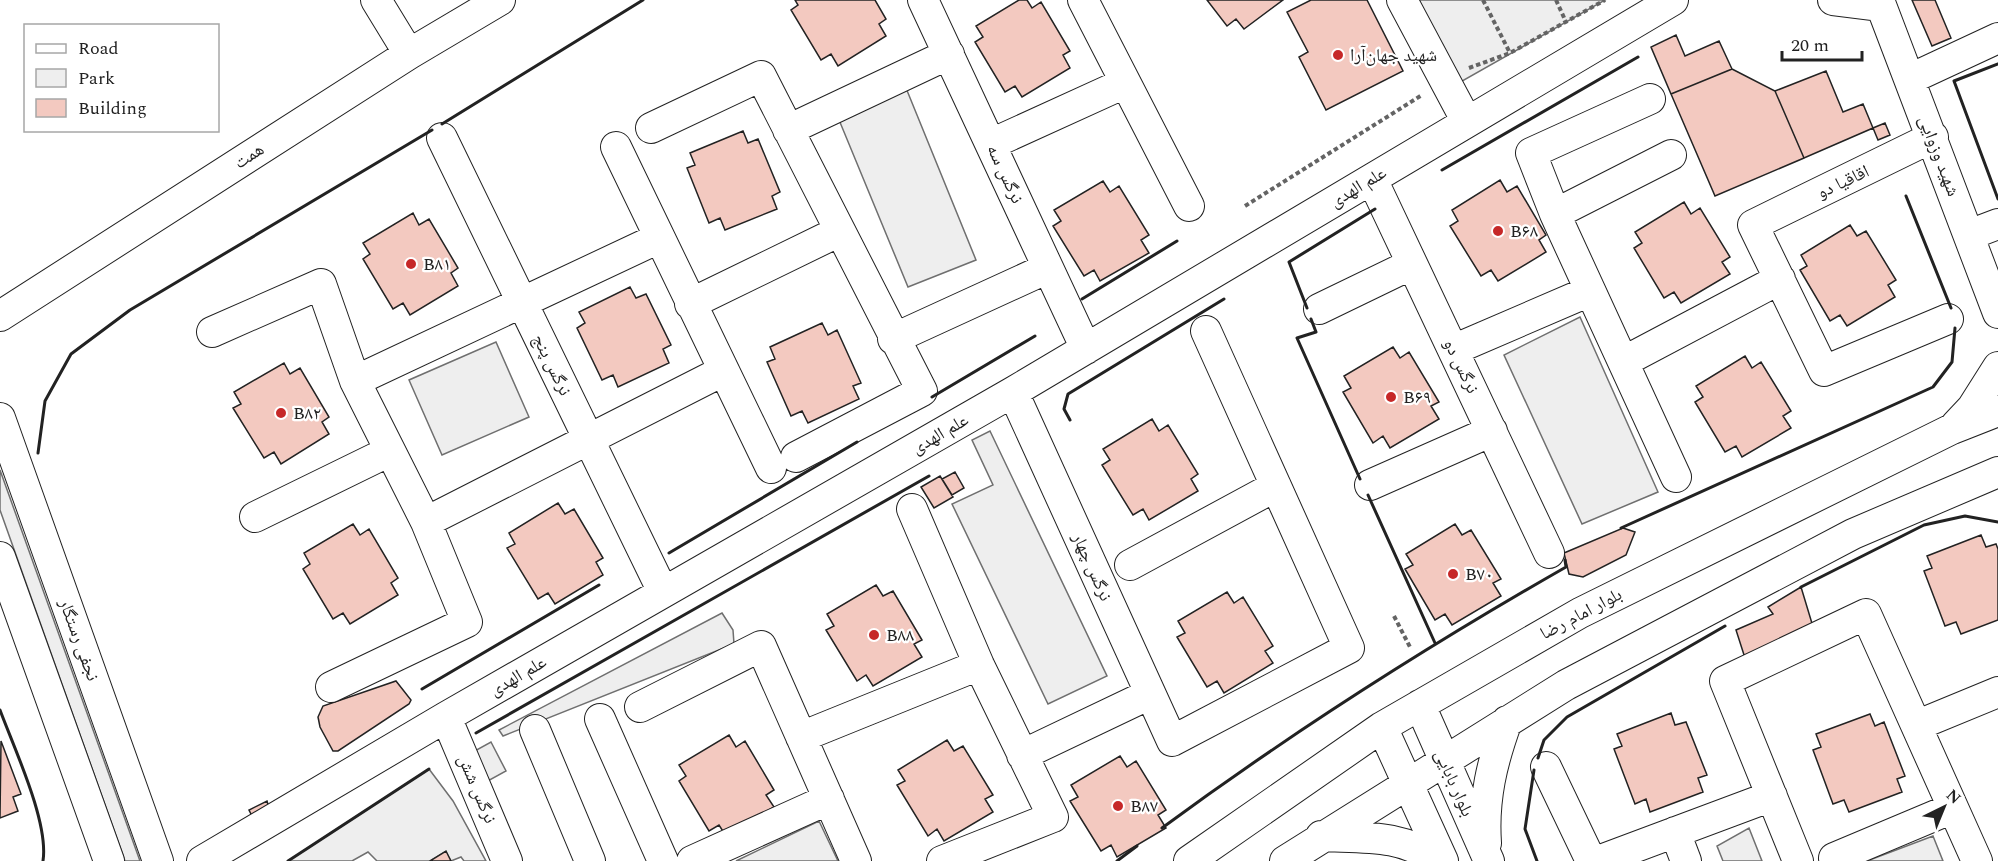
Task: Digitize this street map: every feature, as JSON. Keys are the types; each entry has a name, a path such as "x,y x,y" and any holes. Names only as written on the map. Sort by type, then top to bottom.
{"street":[{"path":"376,0 409,54"},
{"name":"همت","path":"0,316 409,54 500,0"},
{"name":"نرگس سه","path":"923,0 1086,349"},
{"path":"1083,0 1189,206"},
{"path":"1402,0 1467,122"},
{"name":"علم الهدی","path":"202,861 446,717 1013,392 1673,0"},
{"path":"1833,0 1880,3"},
{"name":"شهید وزوایی","path":"1880,3 1998,313"},
{"path":"1910,79 1998,38"},
{"path":"788,129 949,54"},
{"path":"616,147 723,370 784,463 922,391 893,339 761,76 651,128"},
{"path":"991,144 1125,83"},
{"path":"1650,99 1531,153 1590,291 1676,477"},
{"name":"نرگس پنج","path":"442,138 663,592"},
{"name":"اقاقیا دو","path":"1779,279 1753,225 1933,138"},
{"path":"1556,214 1671,155"},
{"name":"نرگس دو","path":"1372,179 1549,553"},
{"path":"1969,235 1998,224"},
{"path":"690,304 840,231"},
{"path":"355,381 659,238"},
{"path":"1319,309 1412,264"},
{"path":"893,339 1048,268"},
{"path":"1623,362 1779,279 1824,371 1948,319"},
{"path":"212,332 321,284 355,381 426,522 467,622 331,687"},
{"path":"1453,350 1590,291"},
{"path":"1130,565 1276,486 1206,332"},
{"path":"1952,429 1972,408 1998,367"},
{"path":"426,522 723,370"},
{"name":"نرگس چهار","path":"1013,392 1172,741 1349,648 1276,486"},
{"name":"بلوار امام رضا","path":"1189,861 1382,727 1580,613 1952,429 1998,411"},
{"name":"نجفی رستگار","path":"0,418 158,861"},
{"path":"1371,485 1492,431"},
{"path":"255,517 390,451"},
{"path":"1285,861 1566,685 1853,534 1994,477"},
{"path":"912,509 979,665 1053,818 942,861"},
{"path":"0,557 109,861"},
{"path":"1798,861 1725,681 1866,614 1918,725 1977,861"},
{"path":"640,707 761,646 856,861"},
{"path":"801,737 979,665"},
{"path":"1918,725 1998,692"},
{"path":"1022,755 1150,694"},
{"name":"بلوار بابایی","path":"1420,705 1488,858"},
{"name":"نرگس شش","path":"446,717 507,861"},
{"path":"600,719 663,861"},
{"path":"1488,858 1484,813 1491,765 1507,721"},
{"path":"1382,727 1443,861"},
{"path":"535,730 590,861"},
{"path":"1546,767 1591,861"},
{"path":"1598,861 1772,796"},
{"path":"692,861 829,799"},
{"path":"1834,858 1953,808"},
{"path":"1675,832 1686,861"},
{"path":"1322,836 1386,839 1419,847 1443,861"},
{"path":"1443,861 1454,846 1462,842 1480,848 1488,858"}],"path":[{"path":"1484,0 1510,53"},
{"path":"1556,0 1566,22"},
{"path":"1466,70 1510,53 1605,0"},
{"path":"1245,206 1426,92"},
{"path":"1394,616 1411,649"}],"green space":[{"path":"1413,0 1605,0 1457,84"},
{"path":"906,88 976,260 908,287 837,115"},
{"path":"1580,317 1658,492 1582,524 1504,355"},
{"path":"496,342 529,417 442,455 409,380"},
{"path":"990,431 1107,676 1048,704 952,504 993,485 972,440"},
{"path":"0,470 140,861 125,861 0,510"},
{"path":"722,613 733,630 734,644 503,736 499,730"},
{"path":"491,742 506,771 486,782 471,753"},
{"path":"429,769 453,801 486,861 464,861 461,857 451,861 445,852 430,861 377,861 368,852 352,861 288,861"},
{"path":"819,821 838,861 736,861"},
{"path":"1749,828 1762,861 1723,861 1717,846"},
{"path":"1933,836 1943,861 1867,861"}],"building":[{"path":"795,0 875,0 886,19 879,24 886,36 838,66 831,54 821,60 791,10 798,5"},
{"path":"1019,0 1027,0 1032,8 1041,2 1070,51 1063,55 1070,68 1022,97 1015,86 1005,92 975,42 983,37 976,26"},
{"path":"1207,0 1283,0 1244,29 1236,19 1227,26"},
{"path":"1311,0 1367,0 1403,71 1326,110 1299,57 1308,52 1287,12"},
{"path":"1912,0 1935,0 1951,38 1932,46"},
{"path":"1676,35 1685,56 1719,41 1732,69 1671,94 1651,47"},
{"path":"1732,69 1775,91 1804,158 1715,196 1671,94"},
{"path":"1826,71 1843,112 1863,104 1873,128 1804,158 1775,91"},
{"path":"1885,123 1890,135 1878,140 1873,128"},
{"path":"743,131 748,143 758,139 780,192 772,196 777,209 725,230 720,218 709,223 687,168 695,165 690,153"},
{"name":"B۶۸","path":"1500,180 1507,192 1517,186 1546,235 1539,240 1546,252 1498,281 1491,270 1481,276 1450,226 1458,221 1452,210"},
{"path":"1103,181 1110,192 1119,186 1149,235 1141,240 1149,253 1100,281 1094,270 1084,276 1053,226 1061,221 1054,210"},
{"path":"1684,202 1691,214 1700,208 1730,257 1722,262 1730,274 1681,303 1674,292 1664,298 1634,248 1642,243 1635,232"},
{"name":"B۸۱","path":"413,213 419,225 429,219 458,268 451,273 458,286 410,315 403,303 393,309 363,259 370,254 363,243"},
{"path":"1850,225 1857,236 1866,231 1896,280 1888,285 1895,297 1847,326 1840,315 1830,321 1800,270 1807,266 1801,255"},
{"path":"630,287 636,298 646,294 671,345 663,349 669,363 618,387 613,375 602,380 577,328 585,323 579,312"},
{"path":"822,323 828,335 837,330 861,383 853,386 859,399 808,423 802,411 791,416 767,362 775,359 770,347"},
{"name":"B۶۹","path":"1393,347 1400,358 1409,352 1439,402 1431,406 1439,419 1390,448 1383,436 1373,443 1343,392 1351,388 1344,376"},
{"path":"1745,356 1752,368 1761,362 1791,411 1783,416 1791,428 1742,457 1736,446 1725,452 1695,402 1703,397 1696,386"},
{"name":"B۸۲","path":"284,363 290,374 300,368 329,417 322,422 329,434 281,464 274,452 264,458 233,408 241,404 234,392"},
{"path":"1152,419 1159,431 1168,425 1198,474 1191,479 1198,491 1149,520 1143,509 1133,515 1102,465 1110,460 1103,449"},
{"path":"955,472 964,488 952,495 942,479"},
{"path":"940,476 953,497 934,508 921,487"},
{"path":"558,503 565,514 574,509 603,558 596,562 603,575 555,604 548,593 538,599 507,548 515,544 509,533"},
{"path":"353,524 360,535 369,529 398,578 391,583 398,595 350,624 343,613 333,619 303,569 310,564 304,553"},
{"name":"B۷۰","path":"1455,524 1462,535 1471,530 1501,579 1493,583 1501,596 1452,625 1445,614 1435,620 1405,569 1413,565 1406,554"},
{"path":"1623,528 1635,532 1626,555 1583,577 1569,574 1564,553"},
{"path":"1981,535 1986,547 1996,544 1998,549 1998,620 1961,634 1956,622 1945,626 1924,571 1932,568 1927,556"},
{"name":"B۸۸","path":"876,585 883,596 893,591 922,640 914,644 922,657 873,686 866,675 857,681 826,630 834,626 827,614"},
{"path":"1801,587 1814,630 1745,658 1736,630 1773,614 1768,607"},
{"path":"1227,592 1234,603 1243,597 1273,646 1265,651 1273,663 1224,693 1217,681 1207,687 1177,637 1185,633 1178,621"},
{"path":"396,681 411,700 409,704 338,751 333,751 320,727 318,717 323,706"},
{"path":"1671,713 1675,725 1686,722 1707,775 1698,778 1703,792 1650,812 1646,799 1635,804 1614,749 1622,746 1617,734"},
{"path":"1870,714 1875,726 1884,722 1905,776 1897,779 1902,792 1849,812 1844,800 1833,804 1813,750 1821,747 1816,734"},
{"path":"729,735 736,747 745,741 774,790 766,795 774,807 726,836 719,825 709,831 679,781 686,776 679,765"},
{"path":"947,740 954,751 963,746 993,795 985,799 993,812 944,841 937,829 928,836 897,785 905,781 898,770"},
{"path":"1,741 21,794 13,797 18,811 0,818"},
{"name":"B۸۷","path":"1120,756 1127,767 1136,761 1166,810 1158,815 1166,828 1117,857 1111,845 1101,851 1070,801 1078,797 1071,785"},
{"path":"267,801 269,808 252,816 249,810"},
{"path":"446,851 451,861 430,861"}],"wall":[{"path":"442,124 643,0"},
{"path":"1442,170 1638,57"},
{"path":"1998,64 1954,81 1998,199"},
{"path":"38,453 45,401 71,354 130,310 432,130"},
{"path":"1906,196 1951,308"},
{"path":"1307,308 1289,262 1375,209"},
{"path":"1082,299 1177,241"},
{"path":"1070,420 1064,409 1068,394 1224,299"},
{"path":"1311,319 1316,332 1297,338 1360,479"},
{"path":"1621,528 1933,387 1952,362 1955,328"},
{"path":"932,397 1035,336"},
{"path":"669,553 857,442"},
{"path":"476,733 929,476"},
{"path":"1368,495 1435,643"},
{"path":"1801,587 1924,525 1965,516 1998,522"},
{"path":"1162,828 1260,758 1360,692 1462,628 1566,567 1565,560"},
{"path":"422,689 599,585"},
{"path":"1538,758 1544,740 1567,717 1725,626"},
{"path":"0,710 36,806 41,826 43,861"},
{"path":"288,861 429,769"},
{"path":"1534,770 1525,829 1537,861"},
{"path":"1117,861 1137,846"}],"place":[{"name":"شهید جهان‌آرا","path":"1338,55"},
{"name":"B۶۸","path":"1498,231"},
{"name":"B۸۱","path":"411,264"},
{"name":"B۶۹","path":"1391,397"},
{"name":"B۸۲","path":"281,413"},
{"name":"B۷۰","path":"1453,574"},
{"name":"B۸۸","path":"874,635"},
{"name":"B۸۷","path":"1118,806"}]}
